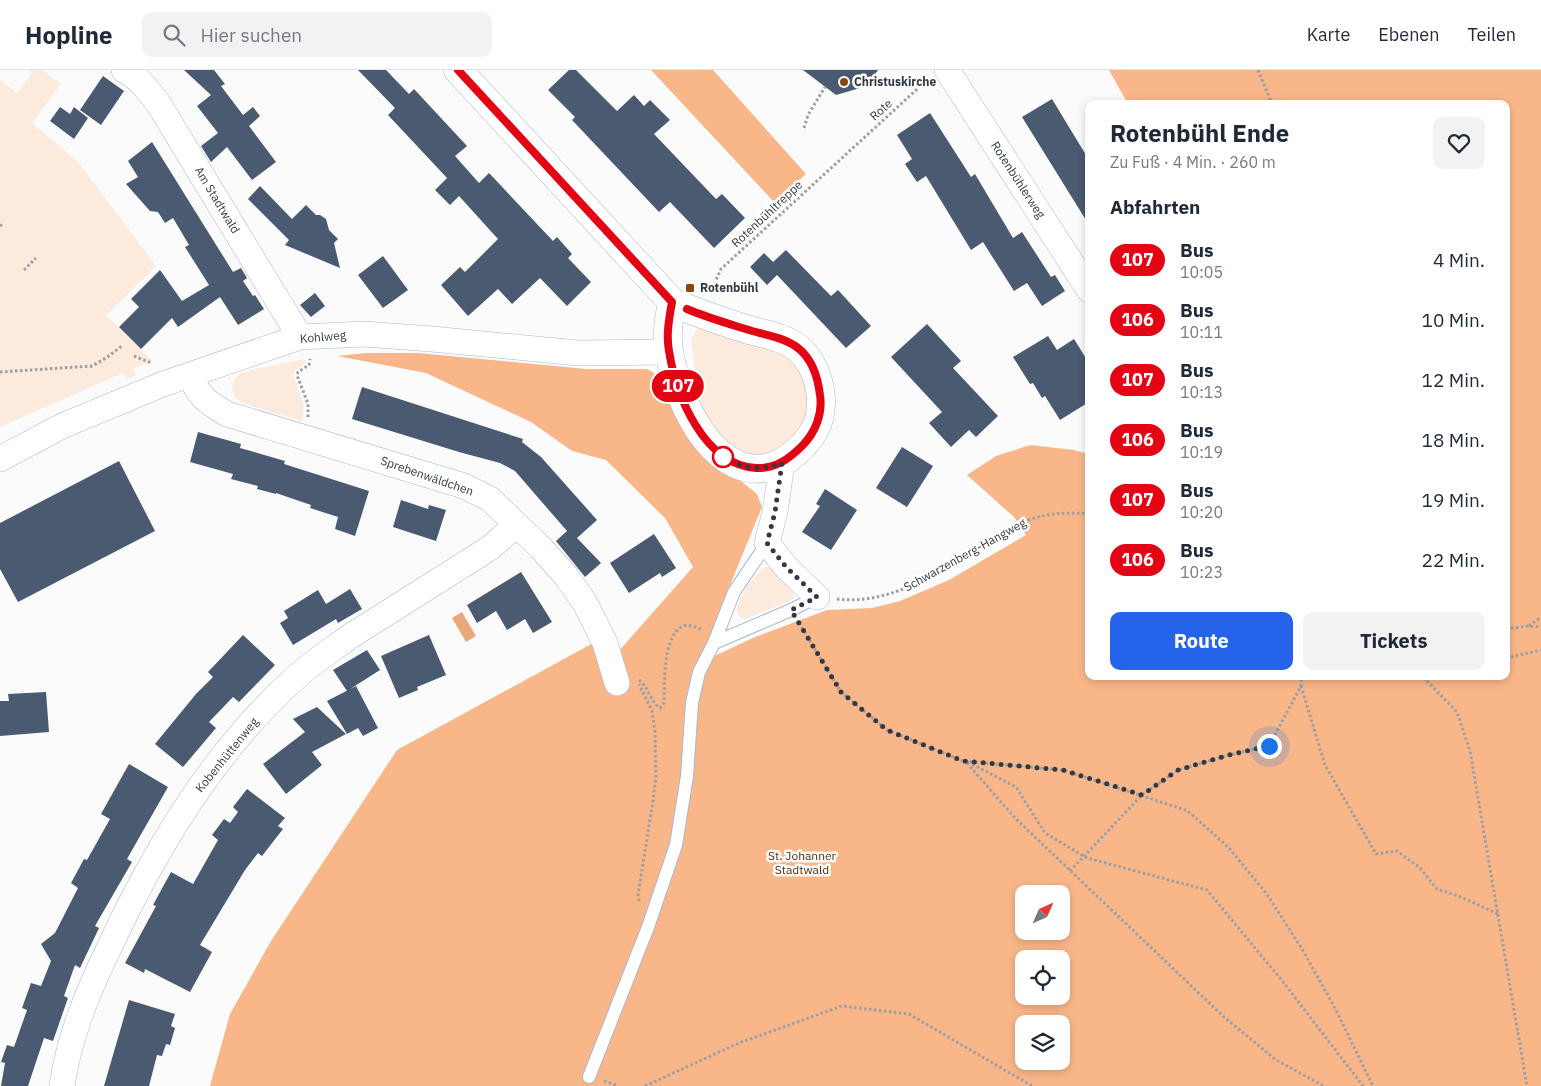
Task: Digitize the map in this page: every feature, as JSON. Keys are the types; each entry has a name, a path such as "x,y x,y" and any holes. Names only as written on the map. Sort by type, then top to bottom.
{"street":[{"name":"Am Stadtwald","path":"124,70 140,81 158,103 300,337"},
{"path":"458,70 672,302 703,315 779,339 798,348 810,361 818,382 821,400 819,419 809,439 782,463 766,468 748,467 734,463 709,444 692,419 680,393 669,352 667,334 672,302"},
{"name":"Rotenbühlerweg","path":"938,74 1085,284"},
{"name":"Kohlweg","path":"0,459 62,426 163,384 300,337 364,334 432,338 578,353 669,352"},
{"name":"Sprebenwäldchen","path":"189,376 199,395 227,414 464,486 490,499 541,548 566,576 585,603 605,643 614,672"},
{"path":"782,463 775,512 767,543 786,567 817,597"},
{"name":"Kobenhüttenweg","path":"62,1086 64,1067 87,995 125,913 171,832 200,787 239,737 301,673 329,651 490,548 516,525"}],"lane":[{"path":"589,1077 648,927 676,845 687,776 692,703 699,672 734,592 767,543"},
{"path":"714,639 791,610 817,597"}],"path":[{"path":"1258,70 1270,100"},
{"name":"Rote","path":"836,163 938,74"},
{"path":"804,128 808,114 825,86"},
{"name":"Rotenbühltreppe","path":"714,281 721,270 836,163"},
{"path":"24,270 36,258"},
{"path":"0,372 92,366 123,345"},
{"path":"134,356 149,362"},
{"path":"308,404 297,375 298,372 309,365 310,360"},
{"name":"Schwarzenberg-Hangweg","path":"817,597 861,600 896,592 943,569 1027,520 1068,512 1085,514"},
{"path":"791,610 841,692 887,730 965,760 1016,786 1045,833 1084,856 1207,890 1284,983 1363,1086"},
{"path":"1528,626 1541,618"},
{"path":"643,683 656,706 660,708 664,703 667,653 673,636 682,626 688,625 700,628 714,639"},
{"path":"1510,628 1528,626 1541,627"},
{"path":"1510,657 1541,650"},
{"path":"614,672 633,676 652,711 656,777 638,895 648,927"},
{"path":"1070,871 1142,795 1178,770 1269,746 1301,686 1302,680"},
{"path":"1427,680 1457,712 1470,751 1527,1086"},
{"path":"1301,686 1325,765 1376,854 1397,851 1420,868 1437,889 1461,896 1498,914"},
{"path":"965,760 1063,770 1188,811 1229,848 1266,893 1302,949 1332,1002 1373,1086"},
{"path":"965,760 1015,818 1223,1016 1276,1060 1324,1086"},
{"path":"645,1086 739,1043 842,1006 909,1014 1032,1086"}],"shaded area":[{"path":"29,70 42,70 61,84 32,123 77,161 156,266 106,315 153,361 133,368 136,375 126,380 123,373 0,427 0,79 17,93 32,73"},
{"path":"698,327 782,351 805,371 809,413 792,441 769,455 750,456 734,452 704,416 699,400 691,340"},
{"path":"303,359 306,361 305,364 295,370 293,374 304,406 302,421 242,403 233,391 232,387 235,379 243,372"},
{"path":"766,567 773,568 795,592 793,599 746,619 741,618 737,611 743,593 752,580"},
{"path":"462,612 476,636 466,642 452,618"}],"green space":[{"path":"651,70 713,70 806,174 775,203"},
{"name":"St. Johanner Stadtwald","path":"1109,70 1541,70 1541,1086 210,1086 230,1014 271,941 397,750 595,642 618,652 693,567 665,518 606,460 572,451 531,422 426,373 337,356 367,353 418,353 586,369 647,369 660,376 675,414 690,440 757,494 762,507 721,607 708,659 753,638 827,610 872,608 900,601 949,580 1026,535 1015,518 967,475 996,456 1030,445 1085,453 1085,680 1510,680 1510,100 1126,100"}],"building":[{"path":"184,70 214,70 225,84 221,86 243,115 253,107 260,116 249,126 276,162 252,180 227,147 211,162 201,146 218,133 197,106 211,95"},
{"path":"358,70 386,70 409,94 414,89 467,146 455,156 479,183 489,173 553,241 557,237 572,254 568,258 591,282 567,306 540,278 512,304 498,289 468,316 441,285 460,267 465,272 498,239 459,196 450,205 435,190 447,178 388,115 395,108"},
{"path":"569,70 576,70 617,111 634,95 644,106 650,100 670,120 654,134 716,199 722,194 745,218 714,248 670,202 659,212 572,120 575,117 548,90"},
{"name":"Christuskirche","path":"803,70 878,70 867,86 836,95"},
{"path":"103,76 124,91 101,125 80,110"},
{"path":"1052,99 1085,153 1085,219 1022,117"},
{"path":"60,107 70,114 74,107 88,118 74,139 50,121"},
{"path":"930,113 971,177 975,174 1013,238 1022,232 1051,277 1055,275 1065,291 1042,306 1027,283 1014,291 983,242 971,250 926,176 917,182 905,164 912,159 897,135"},
{"path":"152,142 233,272 241,268 247,278 243,281 264,309 238,325 220,297 178,327 172,318 141,349 119,327 139,307 131,299 160,270 182,301 209,285 185,247 189,245 173,218 165,223 158,212 150,211 126,184 138,177 128,161"},
{"path":"260,186 292,219 306,205 316,215 326,219 329,230 338,239 334,243 340,268 285,245 289,240 248,199"},
{"path":"786,250 831,296 838,290 871,326 846,348 777,275 767,285 750,267 764,253 773,262"},
{"path":"383,256 408,290 383,308 358,275"},
{"path":"315,293 325,306 311,317 300,305"},
{"path":"927,324 961,361 953,368 998,416 976,437 969,430 951,447 929,423 942,412 891,357"},
{"path":"1048,336 1057,350 1074,339 1085,357 1085,404 1060,420 1045,396 1042,398 1033,383 1030,384 1013,357"},
{"path":"362,387 523,439 522,442 541,457 597,520 577,538 601,563 585,577 556,541 567,531 515,471 500,463 352,419"},
{"path":"198,432 241,444 240,448 285,461 284,464 369,491 355,536 335,529 338,517 310,508 311,505 276,493 257,489 258,486 231,479 233,474 190,462"},
{"path":"902,447 933,466 907,507 876,488"},
{"path":"119,461 155,531 18,602 0,569 0,523"},
{"path":"825,489 857,510 831,550 802,532 820,506 816,504"},
{"path":"401,500 428,509 429,505 446,510 436,541 393,527"},
{"path":"654,534 676,568 662,577 660,573 629,593 610,563"},
{"path":"521,572 552,622 533,633 525,619 507,630 496,611 477,623 467,605"},
{"path":"350,589 362,609 338,623 336,619 293,645 280,623 288,618 284,611 318,590 326,604"},
{"path":"243,635 275,665 239,702 233,697 209,722 216,728 183,767 155,744 196,694 213,677 208,672"},
{"path":"429,635 446,675 417,687 418,690 399,698 381,656"},
{"path":"367,650 380,670 347,691 333,670"},
{"path":"356,686 378,728 363,736 358,728 347,734 327,701"},
{"path":"46,692 49,732 0,736 0,701 9,701 8,694"},
{"path":"317,707 346,734 312,752 322,765 286,794 263,764 305,732 293,719"},
{"path":"129,764 168,787 127,859 132,862 95,926 99,928 80,968 75,965 64,996 68,998 53,1041 44,1038 28,1086 1,1086 5,1063 1,1062 7,1045 14,1047 27,1010 22,1008 31,983 41,986 51,961 41,944 55,933 78,888 71,883 84,859 87,860 110,819 101,814"},
{"path":"247,789 285,818 278,826 283,829 262,856 258,853 245,870 200,945 212,952 190,992 145,969 144,973 125,963 156,906 153,905 171,872 193,884 218,840 212,835 224,819 230,823 238,812 233,807"},
{"path":"129,1000 175,1014 171,1026 175,1028 170,1045 166,1044 162,1056 157,1055 149,1086 104,1086"}],"bus line":[{"name":"107","path":"458,70 672,302 667,334 669,352 680,393 692,419 709,444 734,463 748,467 766,468 782,463 809,439 819,419 821,400 818,382 810,361 798,348 779,339 687,309"}],"place":[{"name":"Christuskirche","path":"844,82"},
{"name":"Rotenbühl","path":"690,288"}],"route":[{"path":"723,457 748,467 766,468 782,463 775,512 767,543 786,567 817,597 791,610 841,692 887,730 963,761 1063,770 1142,795 1178,770 1269,746"}]}
